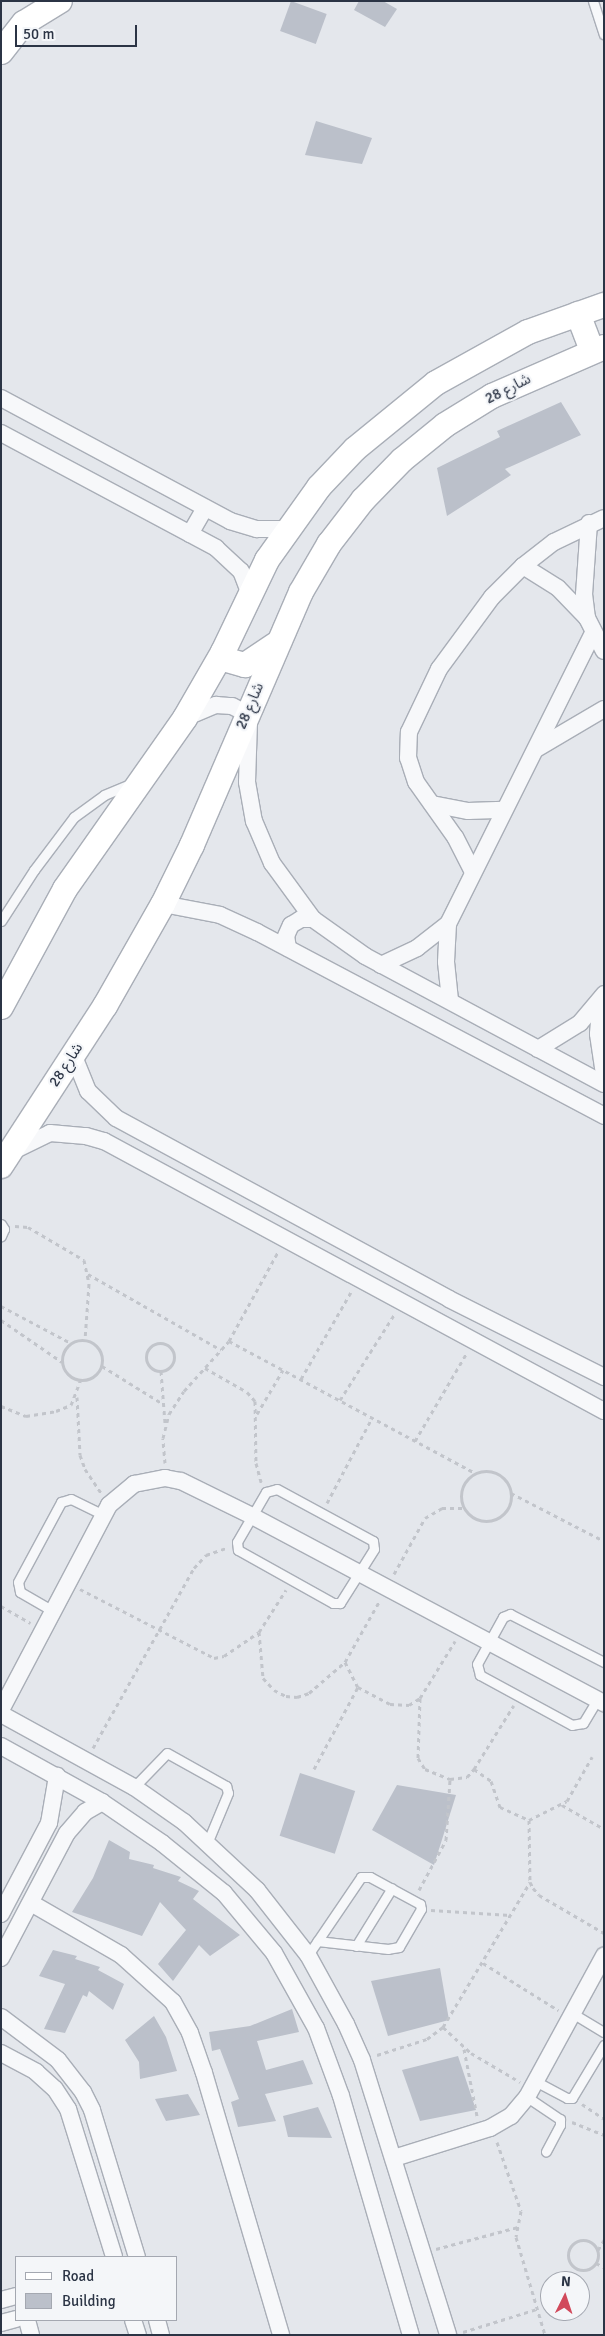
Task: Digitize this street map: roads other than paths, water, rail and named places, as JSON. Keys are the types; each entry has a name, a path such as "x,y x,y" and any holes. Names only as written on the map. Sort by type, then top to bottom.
{"street":[{"path":"1,52 24,23 60,1"},
{"path":"1,1007 65,889 185,718 223,652 249,592 287,529 319,487 394,414 481,355 578,314 604,306"},
{"path":"578,314 598,349"},
{"name":"شارع 28","path":"4,1158 130,964 163,904 196,837 246,714 301,592 329,544 363,500 402,460 445,425 492,396 598,349"},
{"path":"1,398 205,508 243,526 287,529"},
{"path":"1,433 190,534 234,561 247,581 249,592"},
{"path":"190,534 205,508"},
{"path":"474,872 455,837 416,782 408,758 409,732 439,669 464,632 523,566 554,542 596,520"},
{"path":"596,520 583,570 587,618 593,633 604,651"},
{"path":"523,566 558,588 587,618"},
{"path":"450,1000 446,962 448,924 593,633"},
{"path":"223,652 227,660 245,666 279,643"},
{"path":"185,718 216,705 232,706 246,714 249,722 247,782 254,821 272,863 313,919 381,965 450,1000 604,1084"},
{"path":"534,750 604,709"},
{"path":"432,804 468,811 504,810"},
{"path":"163,904 220,915 288,948 604,1116"},
{"path":"288,948 286,936 291,925 301,919 313,919"},
{"path":"381,965 416,948 448,924"},
{"path":"538,1049 580,1023 603,996"},
{"path":"603,996 598,1034 604,1074"},
{"path":"72,1054 88,1091 101,1106 132,1128 449,1299 604,1377"},
{"path":"120,1149 132,1128"},
{"path":"4,1158 50,1133 86,1136 120,1149 604,1411"},
{"path":"437,1321 449,1299"},
{"path":"1,1710 106,1510 134,1484 166,1478 182,1481 252,1516 602,1702"},
{"path":"1,1714 134,1787 208,1841 258,1890 308,1955 342,2015 362,2060 448,2335"},
{"path":"1,1746 102,1802 162,1842 224,1893 274,1953 316,2028 341,2096 411,2335"},
{"path":"1,1914 5,1898 49,1823 57,1776"},
{"path":"1,1958 76,1820 102,1802"},
{"path":"31,1903 121,1954 173,2002 190,2034 204,2073 281,2335"},
{"path":"394,2158 485,2130 512,2116 531,2089 604,1956"},
{"path":"1,2017 51,2054 72,2075 92,2110 138,2256"},
{"path":"1,2053 36,2072 55,2089 68,2109 112,2256"},
{"path":"36,2072 51,2054"},
{"path":"1,2300 15,2296"},
{"path":"1,2323 15,2319"},
{"path":"27,2321 31,2335"},
{"path":"133,2321 138,2335"},
{"path":"157,2321 161,2335"}],"lane":[{"path":"593,1 604,34"},
{"path":"1,921 34,870 74,817 104,795 139,781"},
{"path":"277,1490 373,1540 374,1549 359,1574 344,1601 336,1604 241,1553 237,1546 266,1492 277,1490"},
{"path":"53,1611 20,1592 18,1582 61,1502 71,1499 106,1510"},
{"path":"602,1702 583,1723 576,1726 478,1672 477,1664 503,1617 514,1615 604,1662"},
{"path":"134,1787 167,1753 226,1786 228,1793 208,1841"},
{"path":"308,1955 358,1880 370,1877 414,1900 421,1909 399,1947 388,1949 317,1942"},
{"path":"356,1946 392,1888"},
{"path":"571,2016 604,2032"},
{"path":"531,2089 567,2098 574,2096 604,2045"},
{"path":"531,2089 560,2119 560,2125 546,2151"}]}
